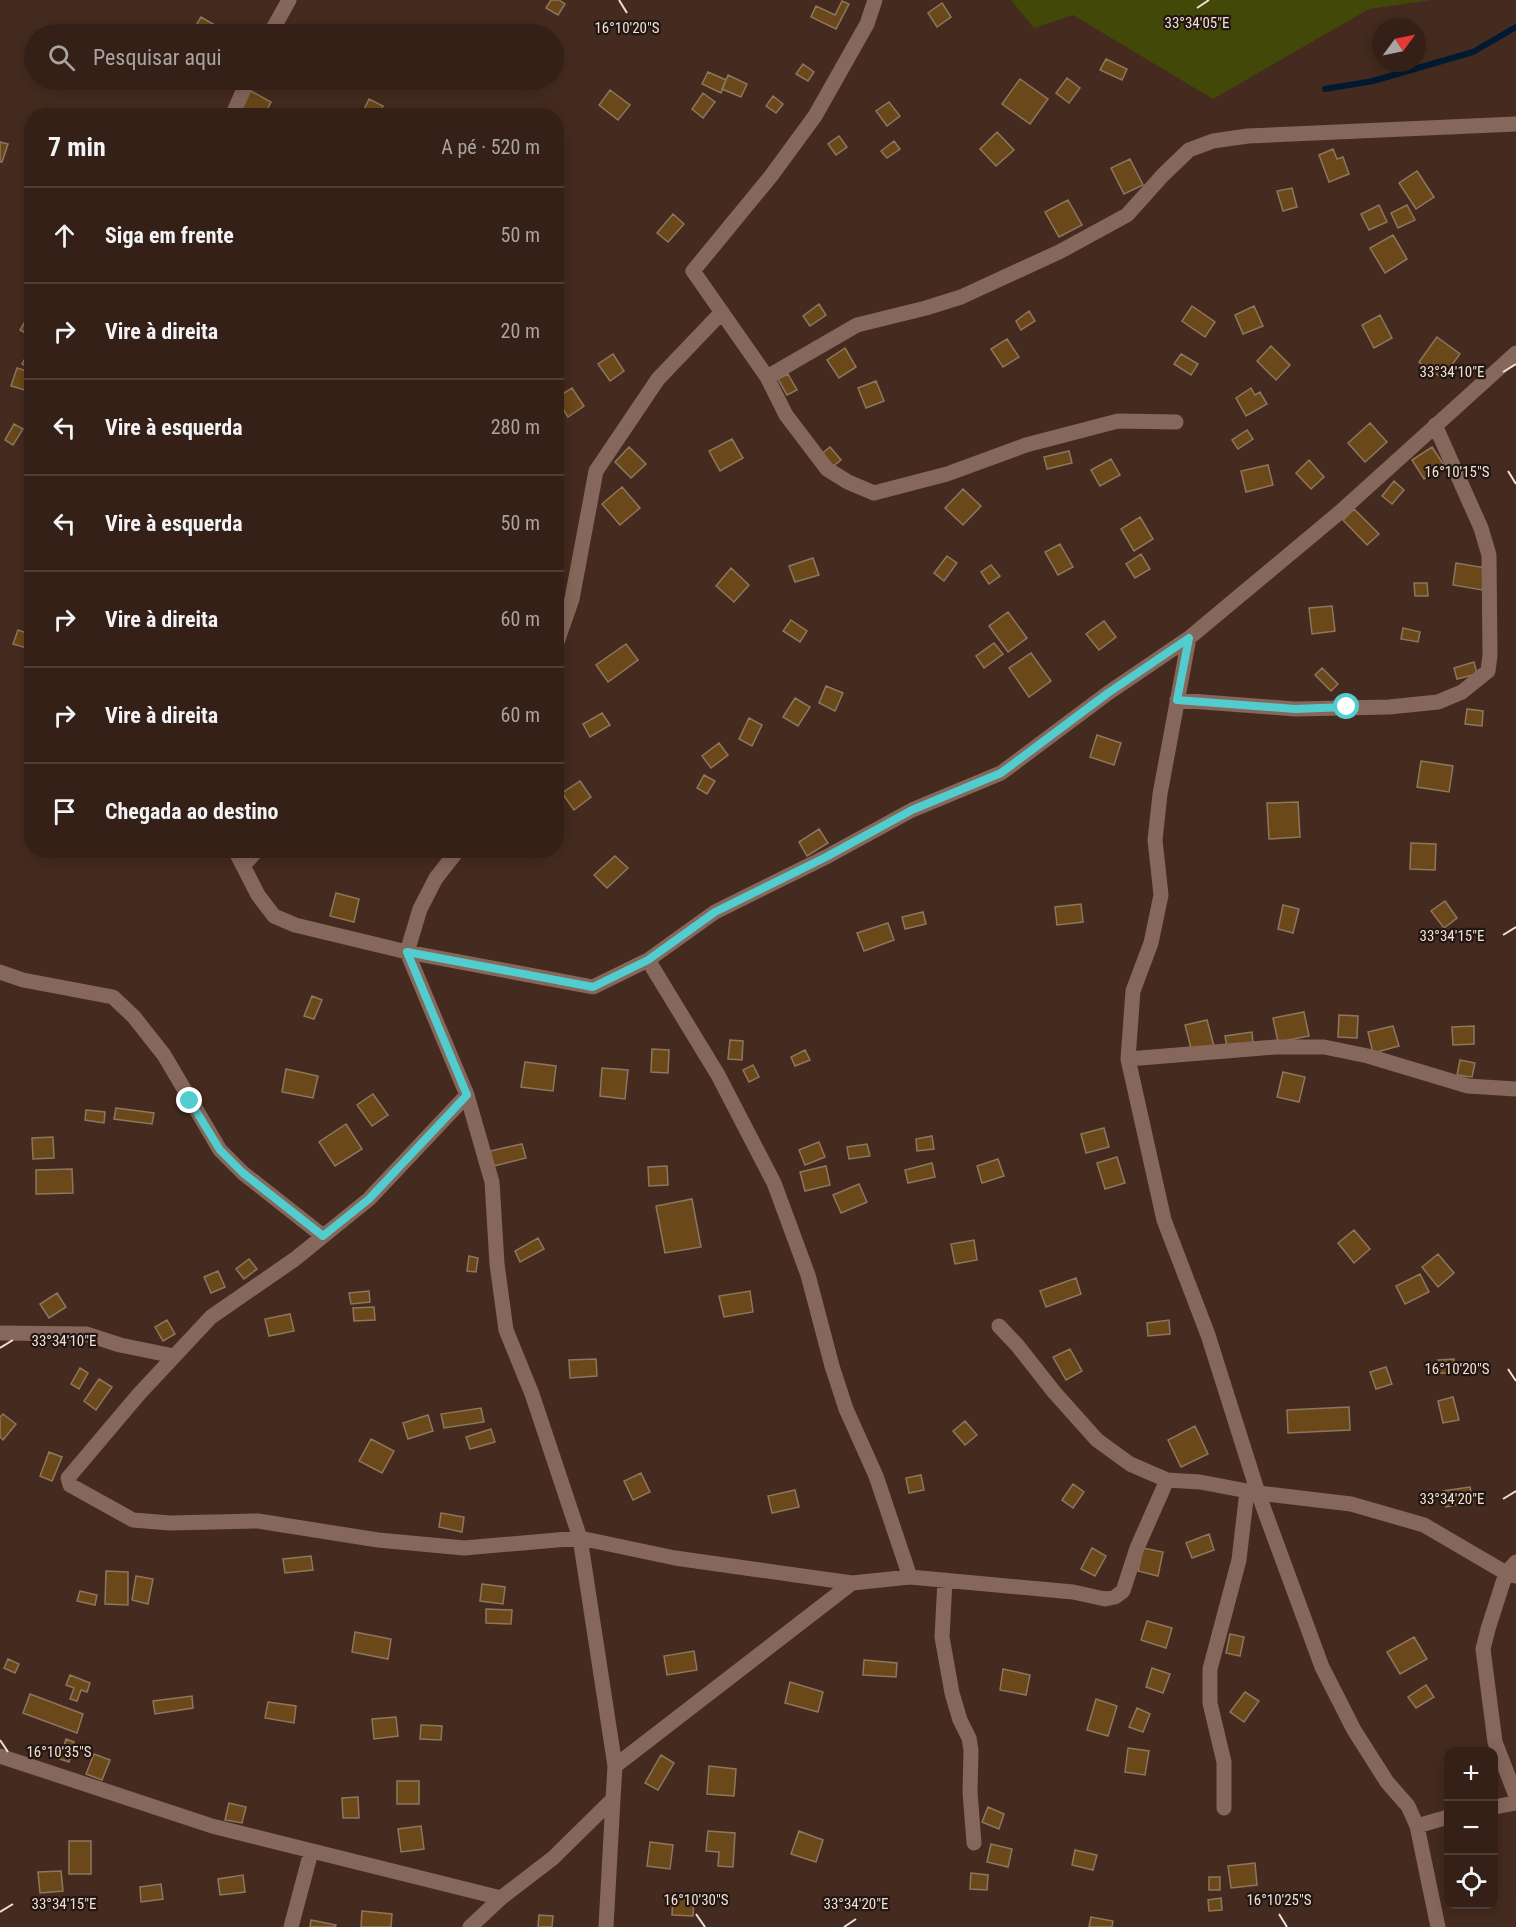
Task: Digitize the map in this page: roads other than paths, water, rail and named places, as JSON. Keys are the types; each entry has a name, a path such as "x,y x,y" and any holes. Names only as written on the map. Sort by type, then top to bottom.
{"street":[{"path":"276,24 289,0"},
{"path":"875,0 867,24 815,116 771,176 693,271 767,377 786,415 826,469 874,493 947,474 1026,445 1118,421 1176,422"},
{"path":"236,108 244,90"},
{"path":"767,377 857,325 961,297 1059,252 1127,215 1189,150 1213,141 1248,136 1516,124"},
{"path":"564,622 572,599 596,471 658,379 722,312"},
{"path":"240,858 258,896 274,916 295,925 407,952 593,987 648,960 715,912 826,857 912,810 1001,773 1108,693 1189,638 1340,512 1516,353"},
{"path":"1177,700 1295,709 1389,707 1438,702 1462,692 1488,671 1490,655 1489,555 1481,528 1435,425"},
{"path":"564,604 572,599"},
{"path":"1189,638 1160,794 1155,840 1161,895 1151,943 1133,990 1128,1059 1164,1220 1208,1335 1253,1492 1322,1667 1354,1730 1387,1782 1408,1806 1417,1826 1438,1927"},
{"path":"244,865 250,858"},
{"path":"452,858 436,878 420,909 407,952 467,1095 492,1182 497,1264 506,1330 531,1394 580,1538 615,1766 606,1927"},
{"path":"648,960 718,1075 774,1183 808,1275 846,1409 876,1476 910,1577"},
{"path":"0,972 23,980 113,996 134,1017 164,1055 220,1150 243,1173 323,1236"},
{"path":"1128,1059 1275,1047 1324,1047 1368,1056 1468,1086 1516,1089"},
{"path":"467,1095 369,1199 295,1259 211,1317 68,1478 70,1485 133,1520 170,1523 258,1521 378,1540 464,1548 580,1538 675,1558 852,1583 910,1577 1073,1592 1105,1599 1115,1597 1123,1591 1137,1548 1167,1480"},
{"path":"999,1326 1097,1440 1130,1464 1167,1480 1200,1482 1253,1492 1351,1504 1424,1525 1513,1570 1488,1629 1483,1649 1495,1742 1516,1796"},
{"path":"0,1333 86,1334 120,1345 174,1356"},
{"path":"1224,1808 1224,1762 1210,1703 1210,1669 1239,1560 1253,1492"},
{"path":"945,1580 942,1637 952,1693 960,1720 969,1738 971,1750 970,1792 974,1843"},
{"path":"615,1766 852,1583"},
{"path":"0,1756 212,1826 501,1898"},
{"path":"470,1927 501,1898 553,1858 613,1799"},
{"path":"1498,1806 1516,1803"},
{"path":"1417,1826 1444,1818"},
{"path":"291,1927 311,1852"}],"waterway":[{"path":"1325,89 1373,81 1473,52 1516,27"}]}
